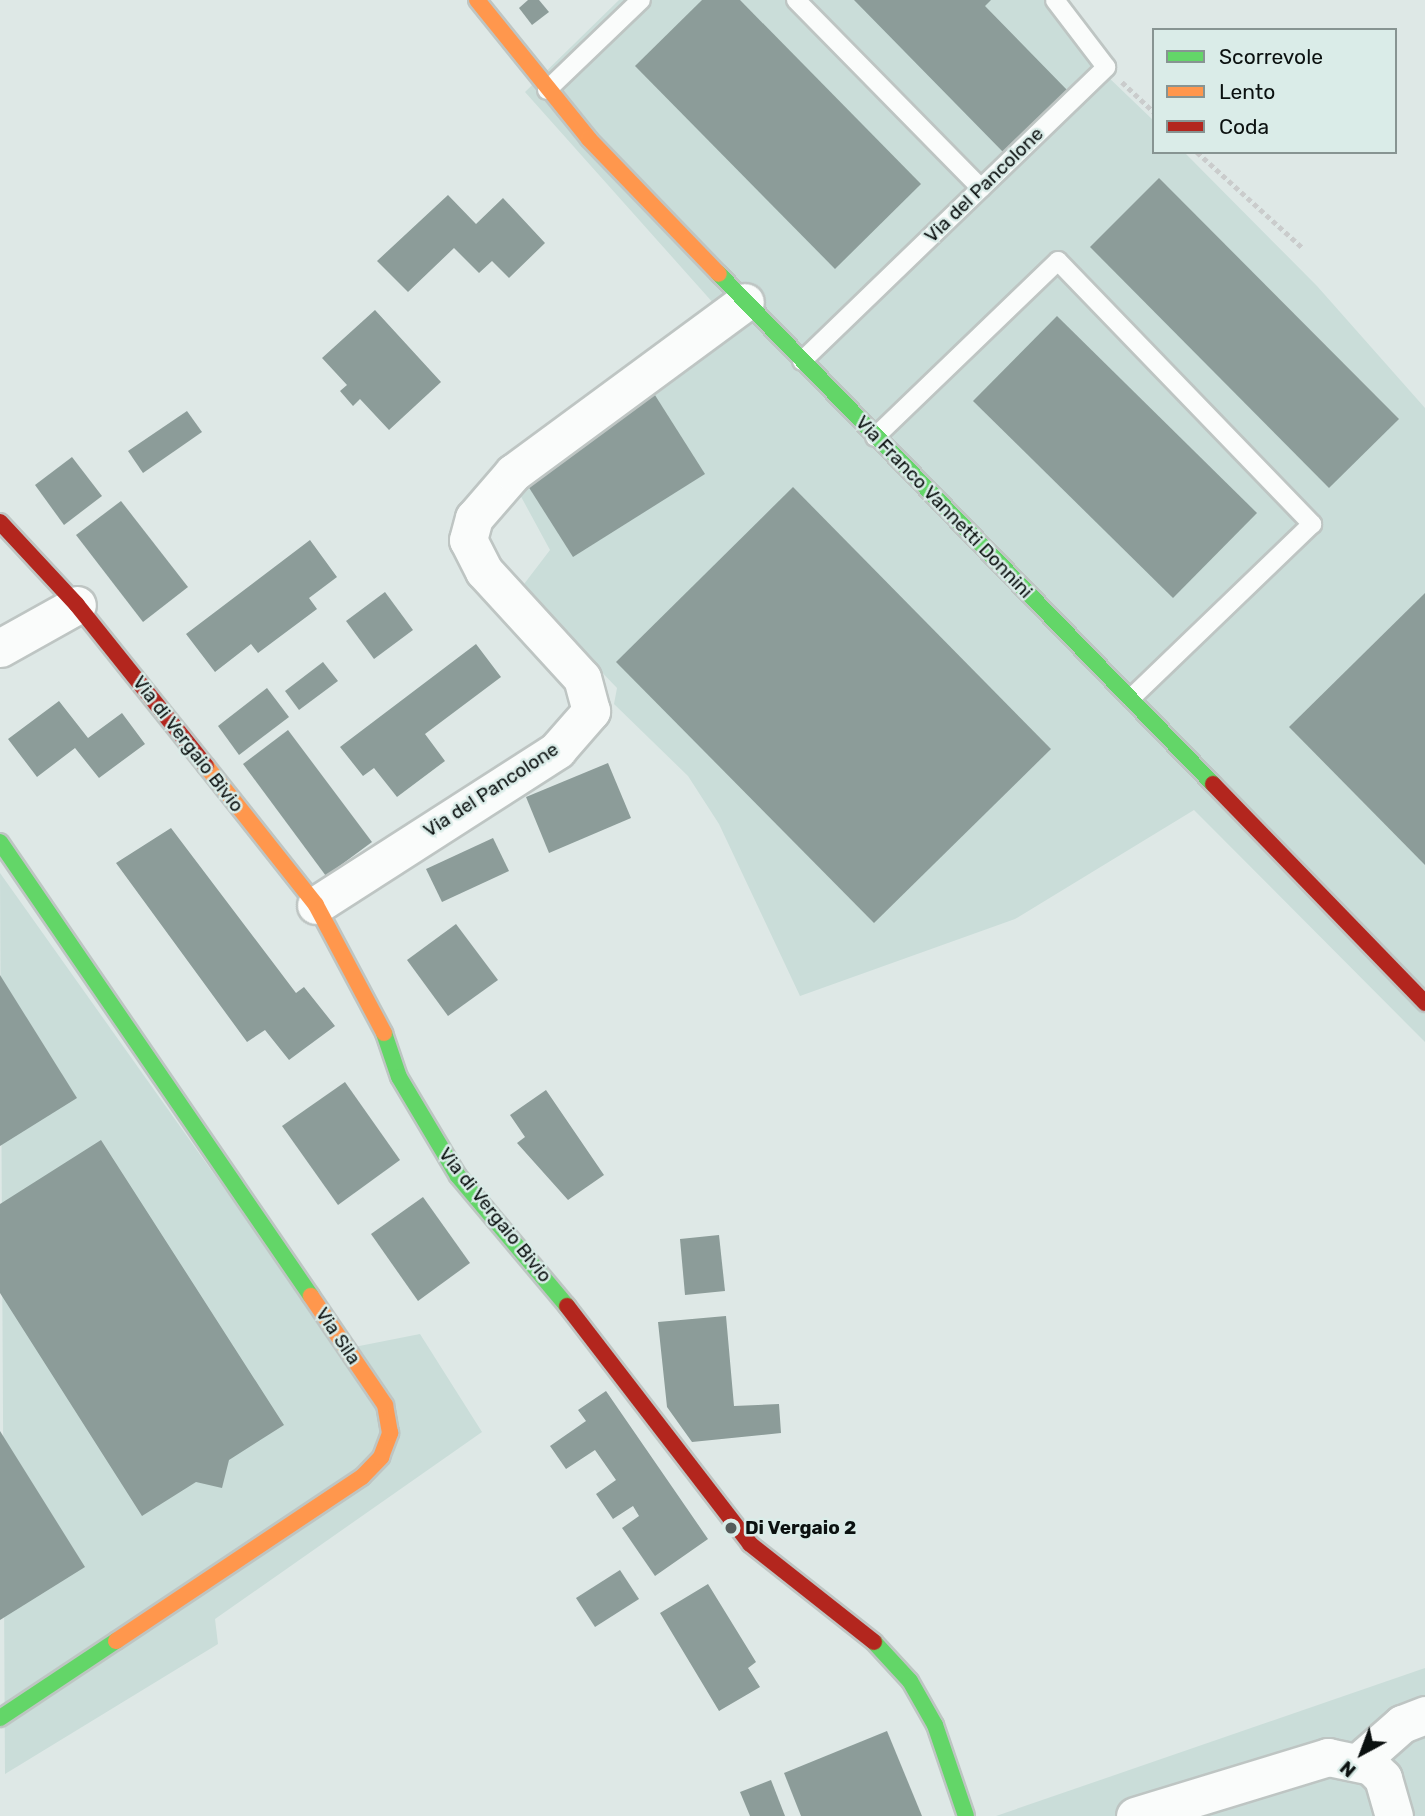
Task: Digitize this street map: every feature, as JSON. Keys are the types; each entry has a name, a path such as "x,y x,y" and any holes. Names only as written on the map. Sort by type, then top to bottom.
{"street":[{"name":"Via Franco Vannetti Donnini","path":"477,0 547,90 745,302 1425,1003"},
{"name":"Via del Pancolone","path":"316,905 557,750 591,711 582,678 484,571 468,540 474,518 513,473 745,302"},
{"name":"Via di Vergaio Bivio","path":"0,522 77,605 316,905 374,1004 399,1077 458,1176 628,1379 750,1544 897,1664 935,1725 966,1816"},
{"path":"0,648 77,605"},
{"name":"Via Sila","path":"0,842 385,1405 390,1433 381,1457 362,1477 0,1717"},
{"path":"1361,1760 1402,1724 1425,1715"},
{"path":"1135,1816 1291,1766 1328,1757 1361,1760 1382,1778 1394,1816"}],"lane":[{"path":"547,90 641,0"},
{"path":"796,0 981,188"},
{"path":"1055,0 1107,67"},
{"name":"Via del Pancolone","path":"802,361 1107,67"},
{"path":"875,437 1058,261 1312,524 1131,698"}],"path":[{"path":"1107,67 1152,109"},
{"path":"1199,154 1304,249"}],"shaded area":[{"path":"619,0 1044,0 1081,51 1152,119 1152,154 1186,154 1317,286 1425,408 1425,1042 1194,810 1015,919 800,996 719,824 688,776 614,704 617,688 521,588 550,550 512,480 731,323 525,92"},
{"path":"0,873 339,1350 420,1334 482,1432 215,1619 218,1644 5,1774"},
{"path":"1425,1668 1425,1816 996,1816"}],"building":[{"path":"528,0 539,0 549,12 532,25 519,8"},
{"path":"702,0 740,0 921,184 835,269 635,66"},
{"path":"854,0 991,0 985,6 1068,91 1004,153"},
{"path":"1159,178 1399,419 1329,488 1090,247"},
{"path":"448,195 476,224 503,198 545,243 509,278 492,261 479,273 454,248 408,292 377,261"},
{"path":"375,310 441,382 389,430 360,399 353,406 340,391 347,385 322,358"},
{"path":"1057,316 1257,513 1173,598 973,401"},
{"path":"653,392 705,474 573,557 521,475"},
{"path":"187,411 202,432 143,473 128,451"},
{"path":"72,457 102,496 64,525 35,485"},
{"path":"793,487 1051,749 874,923 616,662"},
{"path":"121,501 188,587 143,622 76,535"},
{"path":"310,540 337,577 309,598 317,609 258,653 251,644 215,672 186,634"},
{"path":"385,592 413,630 374,659 346,621"},
{"path":"1425,593 1425,865 1289,727"},
{"path":"476,644 501,677 425,734 445,761 397,797 374,768 363,776 340,747"},
{"path":"323,662 338,681 299,710 285,691"},
{"path":"267,688 289,717 239,755 218,726"},
{"path":"59,701 88,738 122,713 145,744 99,778 75,748 37,777 8,739"},
{"path":"288,730 372,842 326,876 243,764"},
{"path":"608,763 631,818 549,853 526,797"},
{"path":"171,828 296,993 304,987 335,1026 289,1060 265,1030 247,1042 116,863"},
{"path":"493,838 509,871 442,902 426,869"},
{"path":"456,924 498,980 448,1016 407,960"},
{"path":"0,975 77,1098 0,1146"},
{"path":"345,1082 400,1160 338,1205 282,1126"},
{"path":"546,1090 604,1175 568,1200 517,1143 525,1137 510,1115"},
{"path":"101,1140 284,1425 229,1460 222,1488 196,1482 142,1516 0,1293 0,1204"},
{"path":"423,1197 470,1263 418,1301 371,1234"},
{"path":"719,1235 725,1291 685,1295 680,1239"},
{"path":"726,1316 734,1406 779,1404 781,1433 692,1442 667,1407 658,1322"},
{"path":"606,1391 708,1539 655,1576 622,1528 639,1516 633,1506 613,1519 596,1494 616,1480 595,1450 566,1469 550,1446 586,1421 578,1410"},
{"path":"0,1431 85,1567 0,1620"},
{"path":"620,1570 639,1599 595,1627 576,1598"},
{"path":"708,1584 756,1662 748,1668 760,1687 719,1711 660,1613"},
{"path":"887,1731 922,1816 801,1816 784,1773"},
{"path":"771,1780 785,1816 750,1816 740,1792"}],"traffic: fast":[{"path":"719,274 1213,784"},
{"path":"0,842 311,1296"},
{"path":"384,1033 399,1077 458,1176 567,1306"},
{"path":"0,1718 116,1641"},
{"path":"874,1642 910,1681 935,1725 966,1816"}],"traffic: slow":[{"path":"477,0 589,139 719,274"},
{"path":"206,766 316,905 384,1033"},
{"path":"116,1641 362,1477 381,1457 390,1433 385,1405 311,1296"}],"traffic: jam":[{"path":"0,522 77,605 206,766"},
{"path":"1213,784 1425,1003"},
{"path":"567,1306 750,1544 874,1642"}],"place":[{"name":"Di Vergaio 2","path":"731,1528"}]}
